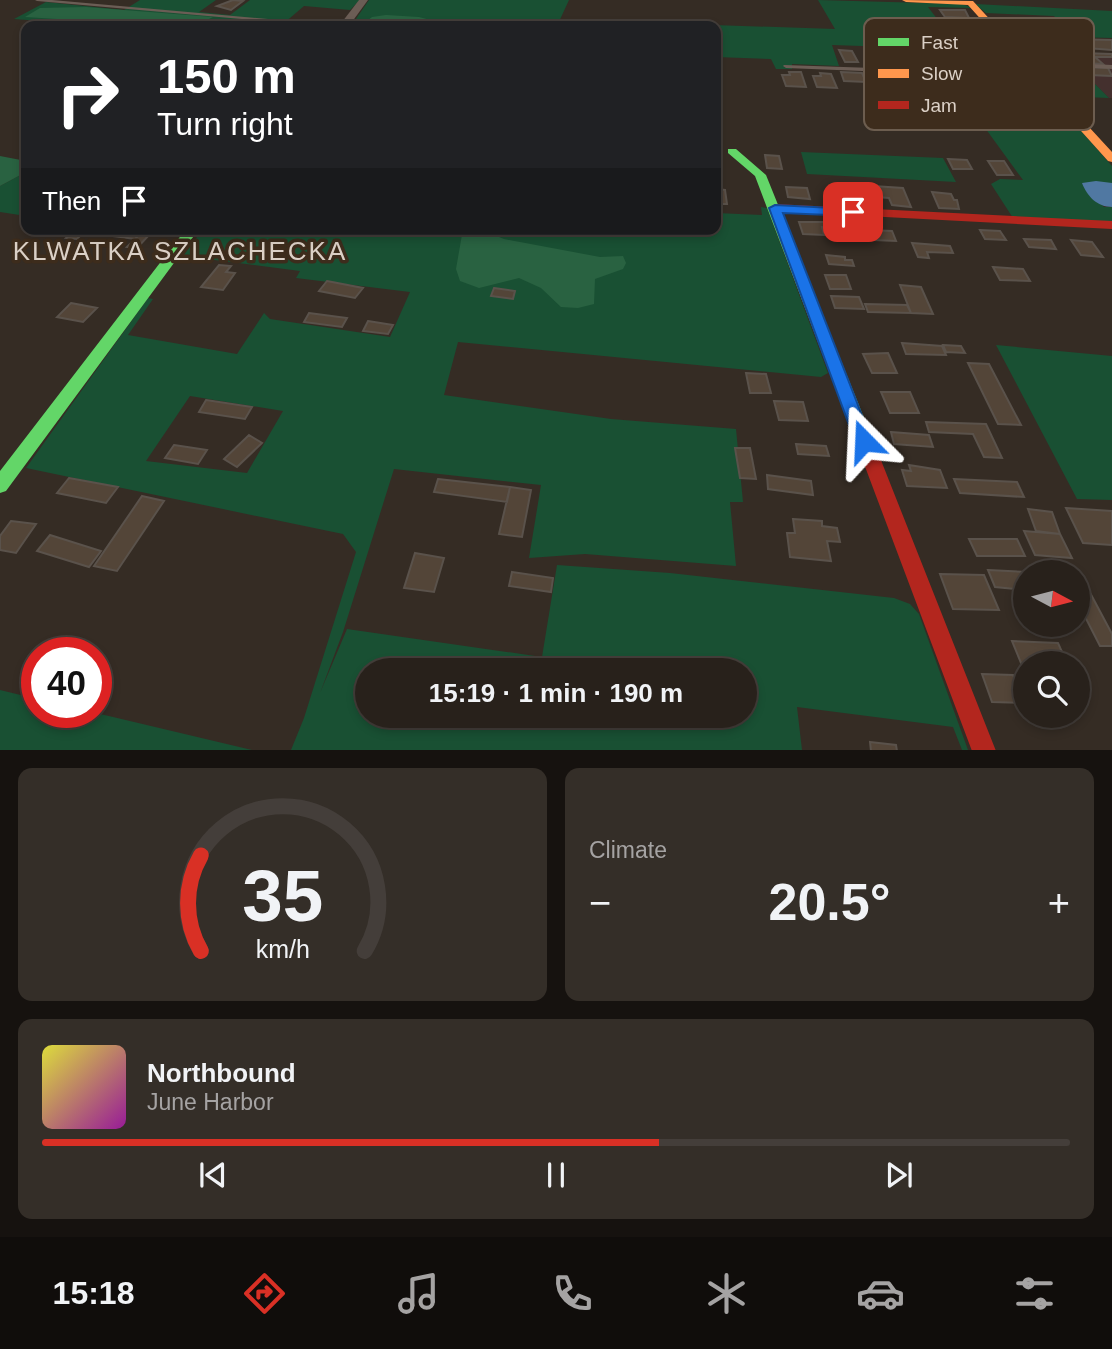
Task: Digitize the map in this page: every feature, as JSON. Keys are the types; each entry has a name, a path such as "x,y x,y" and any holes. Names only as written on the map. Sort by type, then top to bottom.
{"street":[{"path":"348,21 364,0"},
{"path":"906,0 970,3 984,18"},
{"path":"1086,130 1112,159"},
{"path":"732,151 760,175 775,208 984,750"},
{"path":"775,208 1112,225"},
{"path":"0,485 188,235"}],"lane":[{"path":"37,0 278,21"},
{"path":"786,66 864,69"},
{"path":"1094,67 1112,67"}],"shaded area":[{"path":"1094,53 1112,54 1112,98 1094,83"}],"green space":[{"path":"140,0 216,0 199,12 230,15 250,0 360,0 350,10 304,6 286,21 14,19 46,2 124,10"},
{"path":"369,0 569,0 559,21 354,21"},
{"path":"818,0 962,4 973,8 928,7 936,18 864,18 864,46 832,45 839,66 792,64 792,69 776,69 771,59 721,57 721,25 835,29"},
{"path":"975,4 1112,11 1112,38 1094,38 1094,18 986,13"},
{"path":"86,7 213,17 205,21 88,21 25,17 40,8"},
{"path":"372,17 419,17 434,21 367,21"},
{"path":"1094,83 1109,98 1094,97"},
{"path":"987,130 1081,130 1112,166 1112,183 1082,183 1104,207 1112,207 1112,223 1013,218 991,184 1000,179 1023,180"},
{"path":"801,152 943,158 956,182 807,174"},
{"path":"0,156 21,160 21,175 0,186"},
{"path":"21,175 21,215 0,212 0,186"},
{"path":"761,207 767,208 828,373 821,377 458,342 444,395 611,419 736,429 743,502 730,502 736,566 585,554 529,558 541,485 394,469 343,632 320,693 347,629 542,657 557,565 670,573 894,598 910,604 919,614 968,750 962,750 953,727 797,707 802,750 291,750 304,718 356,552 343,534 26,468 148,298 153,299 128,335 237,354 264,313 270,319 390,337 410,292 296,278 300,271 183,256 199,235 721,235 721,213 762,215","holes":["190,396 283,411 247,473 146,461"]},
{"path":"462,235 494,235 600,257 623,256 626,263 623,269 595,279 594,304 578,308 561,307 541,288 519,278 479,288 460,281 456,269"},
{"path":"996,345 1112,356 1112,500 1077,499"},
{"path":"0,690 21,695 21,728 112,728 112,717 252,750 0,750"}],"water":[{"path":"1082,183 1112,183 1112,207 1093,200"}],"building":[{"path":"233,0 243,1 231,10 217,6"},
{"path":"940,10 965,10 969,18 945,17"},
{"path":"1094,40 1112,40 1112,50 1094,49"},
{"path":"839,50 852,51 858,62 845,62"},
{"path":"1094,53 1112,54 1112,57 1095,57 1103,64 1094,64"},
{"path":"1094,68 1108,68 1112,76 1094,75"},
{"path":"789,72 801,72 806,87 786,86 782,75 790,75"},
{"path":"841,72 862,73 864,78 864,82 844,81"},
{"path":"820,73 831,74 837,88 817,87 813,76 821,76"},
{"path":"765,155 779,156 782,169 767,168"},
{"path":"948,159 967,160 972,169 953,169"},
{"path":"988,161 1004,161 1013,175 997,175"},
{"path":"873,186 903,188 911,207 892,205 889,198 877,197"},
{"path":"786,187 807,188 810,199 788,197"},
{"path":"721,190 725,190 727,204 721,204"},
{"path":"932,192 951,194 954,200 957,200 959,209 939,208"},
{"path":"799,222 834,222 836,228 822,227 824,235 803,234"},
{"path":"869,230 892,231 896,241 873,240"},
{"path":"980,230 1000,231 1006,240 985,239"},
{"path":"69,235 81,235 77,239 66,238"},
{"path":"105,235 139,235 135,239"},
{"path":"139,235 149,235 137,248 127,247"},
{"path":"1024,239 1051,240 1056,249 1029,247"},
{"path":"1071,240 1092,242 1103,257 1081,255"},
{"path":"912,243 950,246 953,253 927,252 929,258 918,257"},
{"path":"826,255 845,257 845,260 852,260 854,266 829,264"},
{"path":"219,265 231,266 226,272 235,273 223,290 201,287"},
{"path":"993,267 1023,269 1030,281 1000,280"},
{"path":"825,275 846,275 851,289 830,289"},
{"path":"327,281 363,288 355,298 319,291"},
{"path":"900,285 921,287 933,314 911,313"},
{"path":"494,288 515,291 513,299 491,296"},
{"path":"831,296 859,297 864,309 835,308"},
{"path":"71,303 97,308 83,322 57,317"},
{"path":"865,304 907,305 911,313 868,312"},
{"path":"309,313 347,318 342,327 304,322"},
{"path":"368,321 393,325 388,334 363,331"},
{"path":"902,343 942,346 946,355 906,354"},
{"path":"943,345 961,346 965,353 946,352"},
{"path":"888,353 897,373 872,373 863,354"},
{"path":"968,363 989,364 1021,425 998,424"},
{"path":"746,373 766,374 771,393 750,393"},
{"path":"881,392 910,392 919,413 890,413"},
{"path":"206,400 252,407 245,419 199,412"},
{"path":"774,401 803,402 808,421 779,420"},
{"path":"926,422 986,424 1002,458 984,457 973,434 929,432"},
{"path":"891,432 929,435 933,447 894,444"},
{"path":"249,435 262,443 237,467 224,459"},
{"path":"796,444 826,446 829,456 798,454"},
{"path":"174,445 207,450 198,464 165,458"},
{"path":"735,448 750,448 756,479 740,478"},
{"path":"909,465 940,470 947,488 907,486 902,470 911,471"},
{"path":"767,475 811,481 813,495 768,489"},
{"path":"69,478 118,487 106,503 57,493"},
{"path":"438,479 510,487 507,502 434,492"},
{"path":"954,479 1017,482 1024,497 960,493"},
{"path":"510,487 531,490 522,537 499,534"},
{"path":"142,496 164,501 117,571 94,566"},
{"path":"1066,508 1112,511 1112,545 1083,543"},
{"path":"1028,509 1052,512 1060,534 1036,531"},
{"path":"793,519 822,521 822,526 837,528 840,542 827,541 831,561 790,557 787,533 795,533"},
{"path":"11,521 36,524 16,553 0,550 0,536"},
{"path":"1024,531 1060,534 1072,558 1035,555"},
{"path":"50,535 101,551 89,567 37,551"},
{"path":"969,539 1017,539 1025,556 977,556"},
{"path":"415,553 444,558 434,592 404,588"},
{"path":"988,570 1013,571 1013,589 995,587"},
{"path":"512,572 553,578 551,592 509,586"},
{"path":"940,574 984,575 999,610 953,609"},
{"path":"1090,593 1112,634 1112,646 1100,646 1090,626"},
{"path":"1012,641 1058,643 1062,651 1016,651"},
{"path":"982,674 1013,675 1013,703 992,702"},
{"path":"870,742 896,745 897,750 871,750"}],"traffic: fast":[{"path":"732,151 760,175 864,440"},
{"path":"0,485 188,235"}],"traffic: slow":[{"path":"906,0 970,3 984,18"},
{"path":"1086,130 1112,159"}],"traffic: jam":[{"path":"775,208 1112,225"},
{"path":"864,440 984,750"}],"district":[{"name":"KLWATKA SZLACHECKA","path":"180,251"}],"route":[{"path":"853,212 775,208 864,441"}]}
